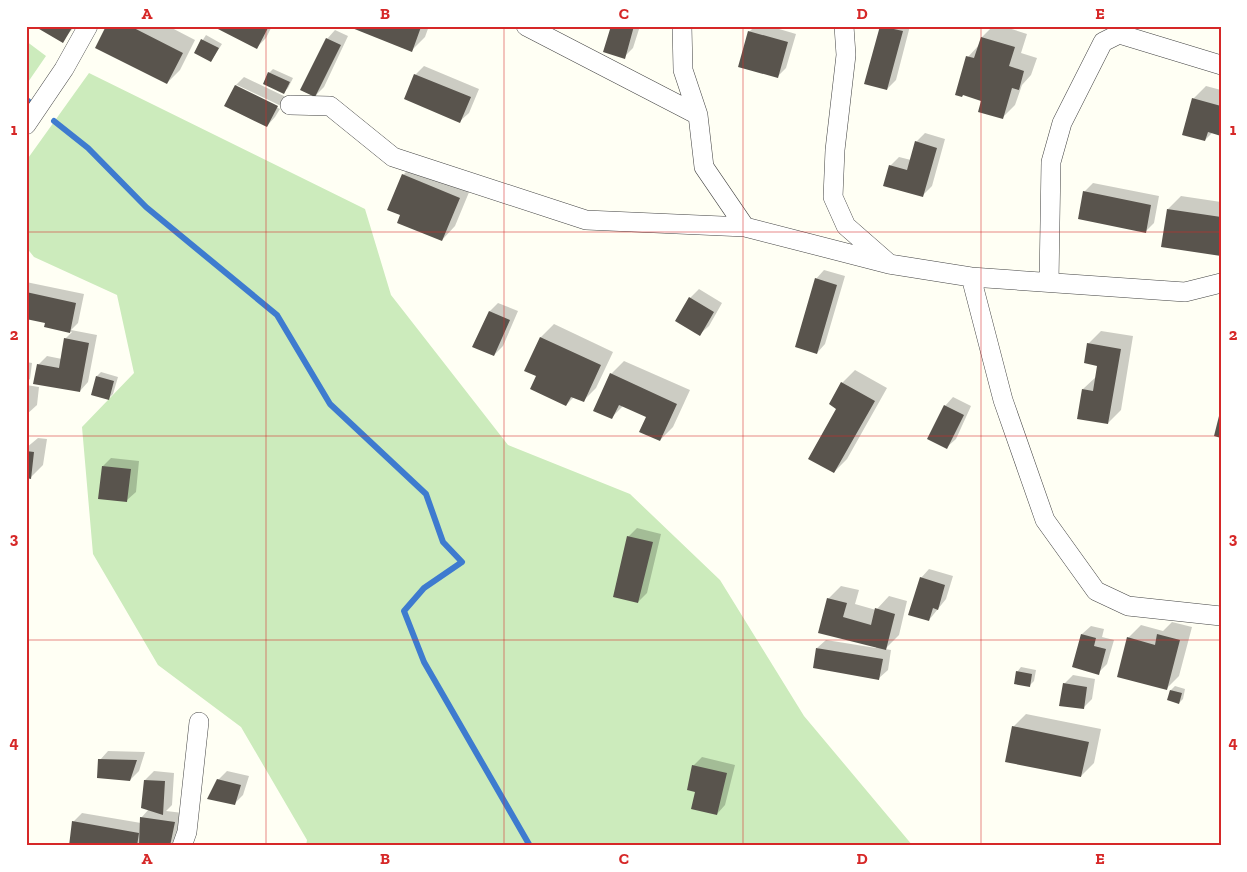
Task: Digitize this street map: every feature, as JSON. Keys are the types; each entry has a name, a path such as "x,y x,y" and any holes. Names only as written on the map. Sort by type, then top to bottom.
{"street":[{"path":"26,126 64,69 88,26"},
{"path":"682,26 683,70 698,115 704,167 745,227"},
{"path":"844,26 846,56 835,150 833,197 846,226 889,264"},
{"path":"530,27 698,115"},
{"path":"1049,282 1051,162 1062,122 1103,42 1119,34 1221,65"},
{"path":"290,105 330,106 392,157 586,220 745,227 889,264 971,277 1185,292 1221,283"},
{"path":"971,277 1004,400 1045,520 1096,591 1128,606 1221,616"},
{"path":"182,846 187,832 199,722"}],"green space":[{"path":"26,41 46,56 26,85"},
{"path":"89,73 365,209 391,295 508,445 630,494 720,580 804,716 913,846 306,846 307,840 241,727 158,665 93,554 82,427 134,373 117,295 34,257 26,247 26,161"}],"building":[{"path":"34,26 73,26 63,43"},
{"path":"106,26 130,26 183,53 167,84 95,48"},
{"path":"217,26 269,26 257,49 216,28"},
{"path":"347,26 419,26 421,27 412,52"},
{"path":"611,26 634,26 625,59 603,52"},
{"path":"880,26 903,31 887,90 864,84"},
{"path":"748,31 788,42 778,78 738,67"},
{"path":"981,37 1015,47 1009,66 1024,71 1019,90 1012,88 1003,119 978,112 981,101 963,95 962,97 955,95 966,56 974,58"},
{"path":"326,38 341,45 315,97 300,90"},
{"path":"201,39 219,48 211,62 194,53"},
{"path":"268,72 290,82 284,94 263,84"},
{"path":"414,74 471,97 460,123 404,99"},
{"path":"235,85 278,106 267,127 224,106"},
{"path":"1192,98 1221,106 1221,136 1208,132 1205,141 1182,135"},
{"path":"915,141 937,148 923,197 883,186 889,165 907,170"},
{"path":"402,174 460,198 442,241 397,223 400,215 387,210"},
{"path":"1083,191 1151,205 1146,233 1078,219"},
{"path":"1167,209 1221,217 1221,256 1161,247"},
{"path":"815,278 837,285 817,354 795,347"},
{"path":"26,292 76,303 70,333 44,327 45,323 26,319"},
{"path":"689,297 714,312 700,336 675,321"},
{"path":"489,311 510,320 494,356 472,347"},
{"path":"540,337 601,365 584,402 571,397 566,406 530,389 536,376 524,371"},
{"path":"64,338 89,343 80,392 33,384 37,364 59,368"},
{"path":"1087,343 1121,349 1108,424 1077,419 1082,389 1093,391 1097,366 1084,363"},
{"path":"610,373 677,404 660,441 639,432 646,417 619,405 612,419 593,411"},
{"path":"96,376 114,381 109,400 91,395"},
{"path":"841,382 875,401 834,473 808,459 836,409 829,404"},
{"path":"944,405 964,415 947,449 927,439"},
{"path":"1221,412 1221,438 1214,436"},
{"path":"26,451 34,452 31,479 26,478"},
{"path":"102,466 131,469 127,502 98,499"},
{"path":"627,536 653,542 638,603 613,597"},
{"path":"920,577 945,585 938,610 933,608 929,621 908,615"},
{"path":"827,598 847,603 843,617 871,625 875,608 895,614 886,650 818,633"},
{"path":"1081,634 1096,638 1094,646 1106,649 1099,675 1072,667"},
{"path":"1157,634 1180,640 1167,690 1117,677 1127,637 1155,645"},
{"path":"816,648 883,659 879,680 813,668"},
{"path":"1016,671 1032,674 1030,687 1014,684"},
{"path":"1063,683 1087,687 1084,709 1059,706"},
{"path":"1170,690 1182,693 1179,704 1167,700"},
{"path":"1012,726 1089,742 1081,777 1005,762"},
{"path":"98,759 137,760 130,781 97,778"},
{"path":"692,765 727,773 717,815 691,809 695,792 687,790"},
{"path":"217,779 241,785 235,805 207,799"},
{"path":"144,780 165,781 163,815 141,808"},
{"path":"140,817 175,822 170,846 139,846"},
{"path":"72,821 139,833 137,846 69,846"}],"waterway":[{"path":"54,121 88,148 146,207 277,315 330,404 426,494 443,542 462,562 424,588 404,611 424,662 530,846"}]}
